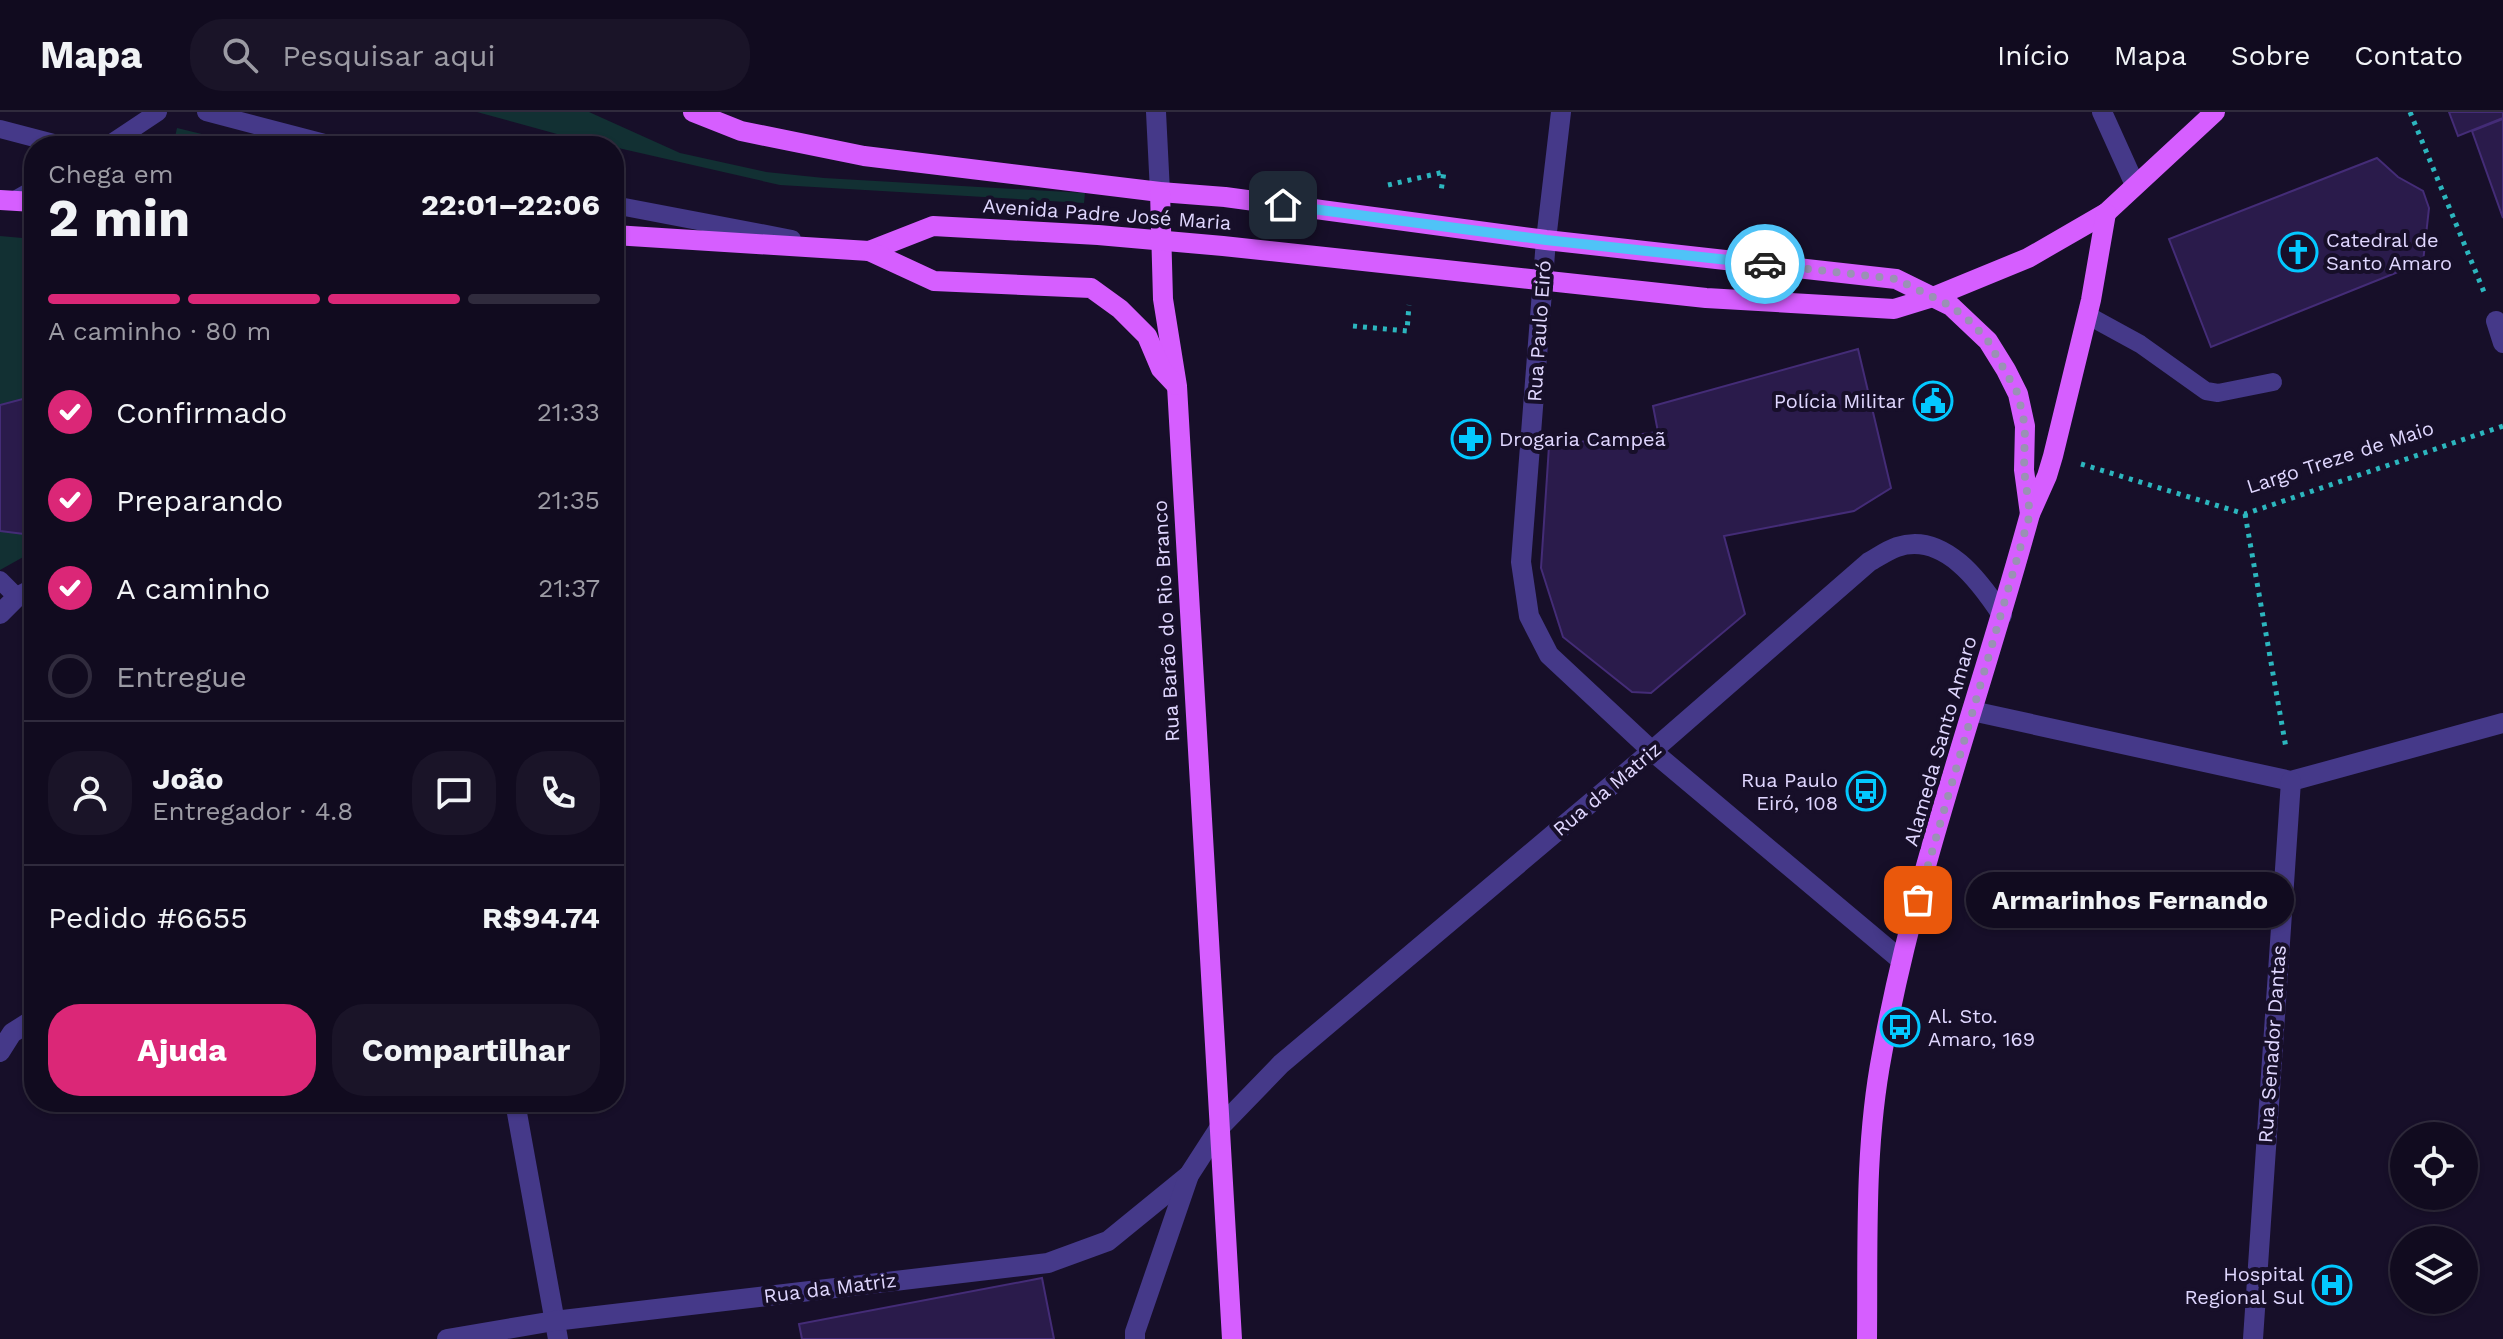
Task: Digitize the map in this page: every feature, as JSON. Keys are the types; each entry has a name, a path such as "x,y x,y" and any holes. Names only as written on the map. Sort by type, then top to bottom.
{"main road":[{"name":"Avenida Padre José Maria","path":"693,112 741,131 864,156 1225,197 1546,240 1896,279 1933,297"},
{"path":"2106,213 2215,112"},
{"name":"Rua Barão do Rio Branco","path":"1160,192 1163,299 1177,386 1232,1339"},
{"name":"Avenida Padre José Maria","path":"624,236 869,251 933,226 1238,247 1706,298 1894,309 1933,297 2028,258 2106,213"},
{"name":"Alameda Santo Amaro","path":"1867,1339 1869,1150 1881,1056 1901,960 2030,514 2053,456 2087,315 2106,213"},
{"path":"869,251 934,281 1091,288 1120,309 1147,336 1161,369 1177,386"},
{"path":"1933,297 1951,306 1988,341 2018,394 2025,426 2024,470 2030,514"}],"street":[{"name":"Rua Barão do Rio Branco","path":"1156,112 1160,192"},
{"name":"Rua Paulo Eiró","path":"1561,112 1546,240 1521,562 1529,616 1549,655 1652,751 1901,960"},
{"path":"2102,112 2135,185"},
{"path":"2496,321 2503,343"},
{"name":"Rua da Matriz","path":"447,1339 556,1330 1048,1263 1108,1241 1189,1175 1220,1127 1281,1064 1652,751 1869,562 1898,546 1918,545 1941,551 1962,564 1981,584 2002,615"},
{"path":"0,614 24,595"},
{"path":"1972,711 2291,781 2503,723"},
{"name":"Rua Senador Dantas","path":"2253,1339 2291,781"},
{"path":"0,1052 12,1033 24,1025"},
{"path":"517,1112 556,1330"},
{"path":"1135,1339 1189,1175"}],"lane":[{"path":"122,136 158,112"},
{"path":"206,112 298,136"},
{"path":"5,129 30,136"},
{"path":"624,207 835,248"},
{"path":"2087,315 2140,344 2206,391 2218,393 2273,382"},
{"path":"0,580 24,592"}],"path":[{"path":"2410,112 2496,321"},
{"path":"1382,186 1444,172 1441,191"},
{"path":"1353,326 1407,331 1409,305"},
{"name":"Largo Treze de Maio","path":"2053,456 2245,514 2503,426"},
{"path":"2245,514 2291,781"}],"green space":[{"path":"477,112 589,112 680,153 766,172 1085,193 1084,203 780,185 624,149 624,136 557,134"},
{"path":"177,128 210,136 175,136"},
{"path":"0,236 24,238 24,557 0,570"}],"building":[{"path":"2449,112 2503,112 2503,118 2458,136"},
{"path":"2503,119 2503,218 2472,131"},
{"name":"Catedral de Santo Amaro","path":"2377,158 2398,177 2423,191 2429,208 2423,262 2211,347 2169,239"},
{"path":"1858,349 1891,488 1854,511 1724,536 1745,614 1651,693 1632,692 1563,637 1541,568 1549,446 1658,432 1653,406"},
{"path":"24,399 24,534 0,531 0,405"},
{"path":"1042,1278 1054,1339 802,1339 799,1324"}],"way so far":[{"path":"1765,264 1896,279 1951,306 1988,341 2018,394 2025,426 2024,470 2030,514 1918,900"}],"place":[{"name":"Catedral de Santo Amaro","path":"2298,252"},
{"name":"Polícia Militar","path":"1933,401"},
{"name":"Drogaria Campeã","path":"1471,439"},
{"name":"Rua Paulo Eiró, 108","path":"1866,791"},
{"name":"Armarinhos Fernando","path":"1918,900"},
{"name":"Al. Sto. Amaro, 169","path":"1900,1027"},
{"name":"Hospital Regional Sul","path":"2332,1285"}],"route":[{"path":"1283,205 1546,240 1765,264"}]}
